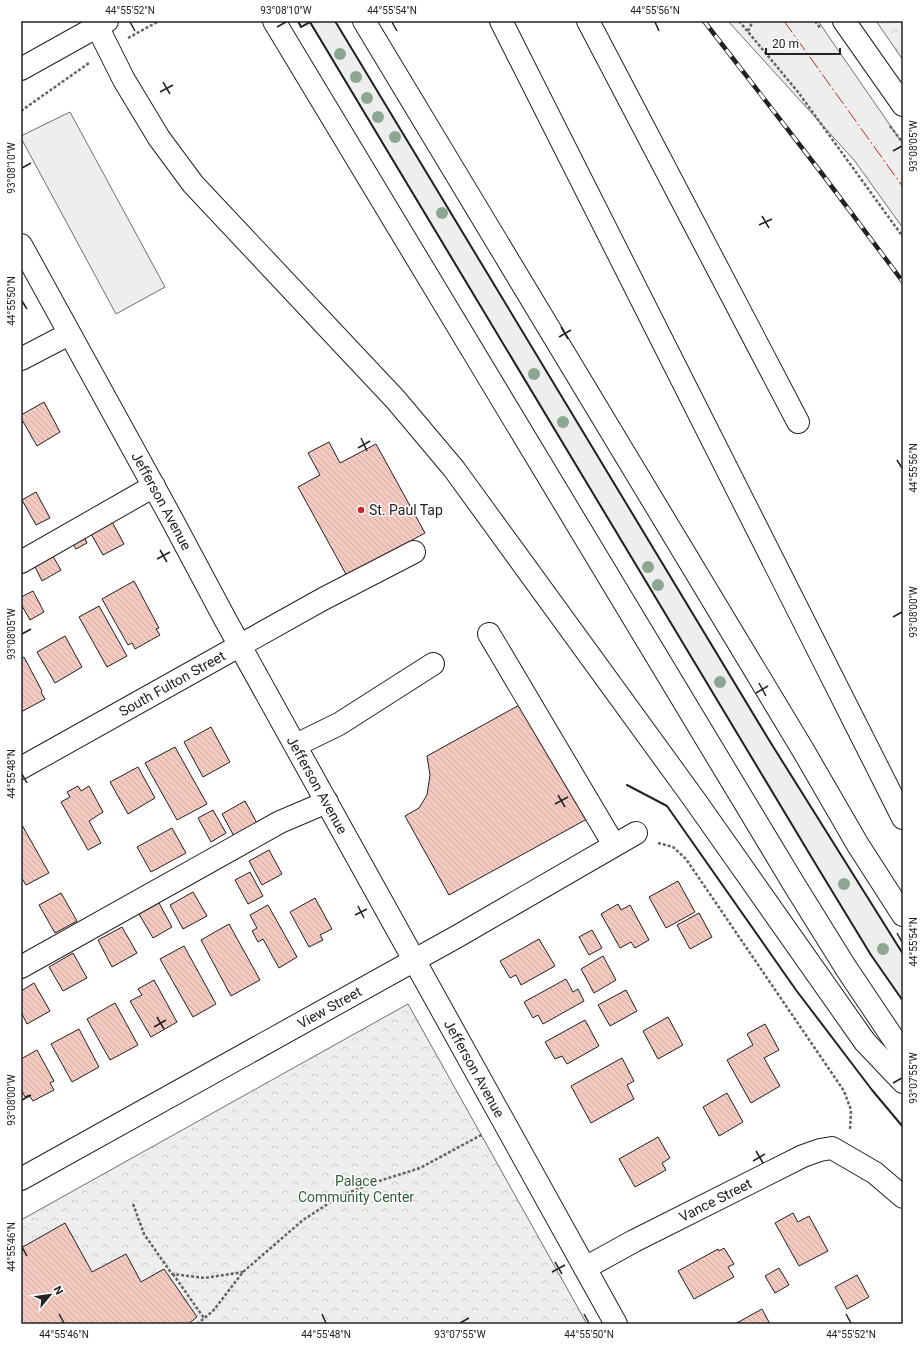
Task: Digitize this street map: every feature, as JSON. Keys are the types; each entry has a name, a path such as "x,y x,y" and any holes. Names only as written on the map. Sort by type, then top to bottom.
{"main road":[{"path":"274,21 803,899 846,968 903,1053"},
{"path":"364,21 795,737 858,845 903,915"},
{"path":"501,21 903,818"},
{"path":"588,21 798,422"},
{"path":"844,21 903,105"},
{"path":"21,69 102,24 124,80 159,138 193,184 396,400 454,469 694,799 865,1042 903,1082"},
{"name":"Jefferson Avenue","path":"21,245 154,486 240,646 616,1324"},
{"path":"21,359 69,334"},
{"path":"21,562 154,486"},
{"name":"South Fulton Street","path":"21,768 323,599 414,552"},
{"path":"489,634 614,845"},
{"path":"296,745 339,724 434,664"},
{"path":"21,967 280,822 327,802"},
{"name":"View Street","path":"21,1179 414,959 458,936 636,833"},
{"name":"Vance Street","path":"585,1268 634,1240 803,1156 820,1150 832,1148 848,1157 875,1173 903,1197"}],"path":[{"path":"739,21 798,92 903,237"},
{"path":"748,31 752,21"},
{"path":"636,833 650,842 673,847 686,859 844,1091 851,1110 848,1157"},
{"path":"197,1324 213,1311 244,1272 303,1220 340,1196 376,1182 420,1168 504,1122"},
{"path":"133,1204 144,1234 204,1318"},
{"path":"172,1274 205,1278 244,1272"}],"green space":[{"path":"298,21 335,21 769,740 903,954 903,1001 871,955 818,868 310,23 301,27"},
{"path":"728,21 818,21 903,144 903,228 854,160"},
{"path":"876,21 903,21 903,60"},
{"path":"70,112 165,287 116,314 21,138 21,136"},
{"name":"Palace Community Center","path":"408,1004 587,1324 21,1324 21,1220"}],"building":[{"path":"44,402 60,432 37,446 21,418 21,415"},
{"name":"St. Paul Tap","path":"329,442 340,463 376,444 425,533 347,576 298,487 320,475 308,453"},
{"path":"36,492 50,518 36,525 22,500"},
{"path":"111,520 124,544 103,555 90,532"},
{"path":"83,534 87,543 76,549 71,541"},
{"path":"51,553 61,570 42,581 33,563"},
{"path":"134,581 159,628 156,629 160,635 135,649 132,643 128,645 102,599"},
{"path":"33,591 44,612 30,620 21,604 21,597"},
{"path":"99,606 127,656 107,667 79,617"},
{"path":"65,636 82,667 55,683 37,652"},
{"path":"24,657 45,699 21,712 21,659"},
{"path":"523,703 587,819 449,895 405,816 419,808 427,795 430,775 427,756"},
{"path":"211,727 230,762 203,777 184,742"},
{"path":"175,747 207,804 177,820 145,763"},
{"path":"138,767 155,798 128,814 110,782"},
{"path":"78,786 81,791 89,786 103,812 89,821 101,843 88,850 61,802 70,797 67,792"},
{"path":"245,801 258,825 235,838 222,814"},
{"path":"213,810 226,833 211,842 198,818"},
{"path":"22,825 49,873 26,885 21,877"},
{"path":"172,828 186,853 151,872 137,847"},
{"path":"269,850 282,874 262,885 249,861"},
{"path":"250,872 263,896 248,904 235,880"},
{"path":"678,881 695,912 666,928 649,897"},
{"path":"193,892 207,916 183,929 170,905"},
{"path":"61,893 77,921 55,933 39,905"},
{"path":"315,898 332,929 320,935 323,940 309,947 290,912"},
{"path":"159,903 172,927 153,938 139,914"},
{"path":"618,904 621,910 630,905 649,940 635,948 631,942 620,948 601,914"},
{"path":"268,905 297,957 279,968 263,939 258,942 252,931 257,928 250,915"},
{"path":"699,913 712,937 690,949 677,925"},
{"path":"229,924 260,980 231,996 201,940"},
{"path":"122,927 137,953 112,967 98,940"},
{"path":"592,930 602,948 589,955 579,937"},
{"path":"539,939 555,966 521,985 516,975 510,978 500,961"},
{"path":"184,946 216,1004 193,1017 160,959"},
{"path":"73,953 87,978 63,991 49,967"},
{"path":"603,956 616,980 594,993 581,969"},
{"path":"566,979 573,992 578,989 584,1001 543,1024 538,1015 533,1018 524,1002"},
{"path":"154,980 177,1022 151,1037 130,1001 142,995 138,989"},
{"path":"34,983 50,1011 27,1024 21,1012 21,991"},
{"path":"626,990 637,1011 610,1026 598,1005"},
{"path":"115,1003 138,1045 110,1060 87,1019"},
{"path":"668,1017 683,1045 658,1059 643,1031"},
{"path":"585,1020 599,1046 567,1064 562,1056 555,1059 545,1042"},
{"path":"765,1024 779,1050 764,1058 780,1086 751,1103 727,1060 753,1045 747,1034"},
{"path":"79,1029 99,1067 72,1082 51,1044"},
{"path":"37,1050 54,1081 50,1083 54,1090 33,1101 29,1095 25,1097 21,1089 21,1059"},
{"path":"622,1058 634,1081 627,1085 634,1099 591,1123 571,1086"},
{"path":"727,1093 743,1122 719,1136 703,1107"},
{"path":"658,1137 670,1158 662,1163 666,1170 635,1187 619,1159"},
{"path":"793,1213 798,1222 809,1216 828,1251 799,1266 775,1223"},
{"path":"65,1223 92,1272 126,1254 141,1282 164,1269 197,1317 188,1324 21,1324 21,1248"},
{"path":"724,1248 734,1264 728,1267 734,1277 694,1299 678,1271 718,1249 719,1251"},
{"path":"779,1268 789,1285 775,1293 765,1276"},
{"path":"857,1275 869,1297 847,1309 835,1287"},
{"path":"762,1309 770,1324 735,1324"}],"railway":[{"path":"704,21 823,175 903,282"}],"wall":[{"path":"298,21 301,27 310,22 818,868 871,955 903,1001"},
{"path":"335,21 769,740 903,954"},
{"path":"627,785 667,806 796,990 872,1090 903,1127"}],"power":[{"path":"784,21 903,187"}],"place":[{"name":"St. Paul Tap","path":"361,510"}]}
